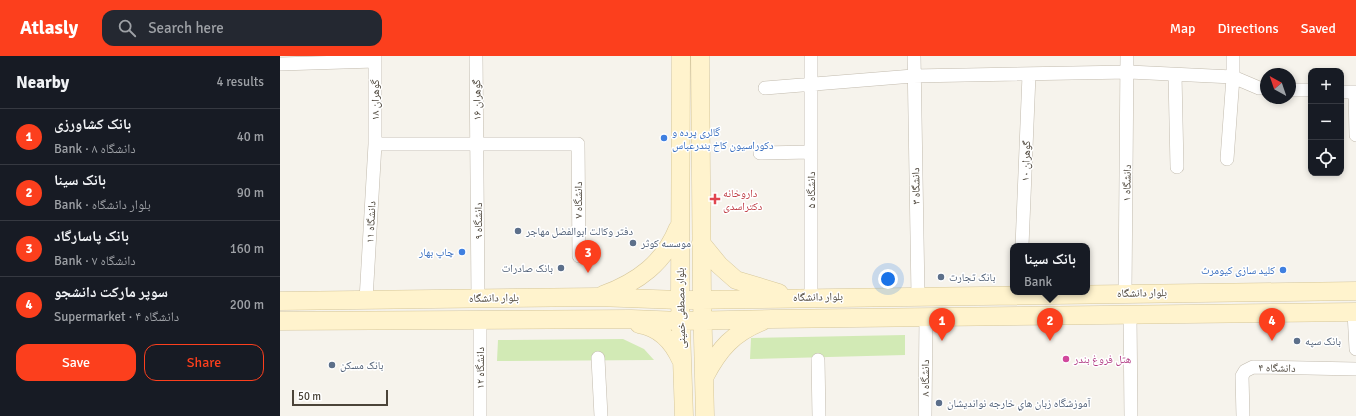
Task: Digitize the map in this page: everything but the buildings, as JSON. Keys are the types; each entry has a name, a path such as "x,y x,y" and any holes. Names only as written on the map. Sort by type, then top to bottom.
{"main road":[{"name":"بلوار مصطفی خمینی","path":"681,56 680,300 684,416"},
{"name":"بلوار مصطفی خمینی","path":"700,56 702,321 705,416"},
{"path":"597,297 619,289 653,266 667,251 681,221"},
{"path":"701,243 719,265 736,280 804,297"},
{"name":"بلوار دانشگاه","path":"1090,294 1356,291"},
{"name":"بلوار دانشگاه","path":"280,301 597,297 680,300 1010,295"},
{"name":"بلوار دانشگاه","path":"280,321 702,321 1355,312"},
{"path":"704,377 715,357 732,338 749,327 769,319"},
{"path":"614,320 642,324 659,331 670,341 683,366"}],"street":[{"name":"گوهران ۱۶","path":"476,56 477,144"},
{"name":"دانشگاه ۵","path":"804,297 811,152 811,56"},
{"name":"دانشگاه ۳","path":"914,56 913,76 918,296"},
{"name":"دانشگاه ۱","path":"1125,293 1129,72 1128,56"},
{"path":"1227,159 1233,77 1233,56"},
{"path":"280,64 375,58"},
{"name":"گوهران ۱۸","path":"375,58 375,144"},
{"path":"765,88 913,76 1129,72 1233,77 1260,88"},
{"name":"گوهران ۱۰","path":"1022,243 1030,75"},
{"path":"1175,75 1177,167"},
{"path":"1296,90 1308,90"},
{"path":"1344,92 1355,92 1356,135"},
{"path":"375,144 477,144"},
{"name":"دانشگاه ۱۱","path":"366,300 375,144"},
{"name":"دانشگاه ۷","path":"477,144 578,144 579,256"},
{"name":"دانشگاه ۹","path":"477,144 478,298"},
{"path":"760,153 811,152"},
{"path":"1355,312 1356,349"},
{"path":"1130,314 1131,416"},
{"name":"دانشگاه ۸","path":"924,416 926,317"},
{"name":"دانشگاه ۱۲","path":"480,320 480,416"},
{"path":"598,358 601,416"},
{"path":"818,360 819,416"},
{"name":"دانشگاه ۴","path":"1243,416 1242,376 1245,370 1253,367 1356,369"}],"green space":[{"path":"905,335 905,355 750,359 751,338"},
{"path":"623,339 644,349 654,360 497,361 498,340"}],"place":[{"name":"گالری پرده و دکوراسیون کاخ بندرعباس","path":"664,138"},
{"name":"داروخانه دکتراسدی","path":"715,199"},
{"name":"دفتر وکالت ابوالفضل مهاجر","path":"518,231"},
{"name":"موسسه کوثر","path":"633,243"},
{"name":"چاپ بهار","path":"462,252"},
{"name":"بانک صادرات","path":"561,268"},
{"name":"کلید سازی کیومرث","path":"1283,270"},
{"name":"بانک پاسارگاد","path":"588,273"},
{"name":"بانک تجارت","path":"941,277"},
{"name":"بانک کشاورزی","path":"942,341"},
{"name":"بانک سینا","path":"1050,341"},
{"name":"سوپر مارکت دانشجو","path":"1272,341"},
{"name":"بانک سپه","path":"1297,341"},
{"name":"هتل فروغ بندر","path":"1066,359"},
{"name":"بانک مسکن","path":"332,365"},
{"name":"آموزشگاه زبان هاي خارجه نوانديشان","path":"939,403"}]}
